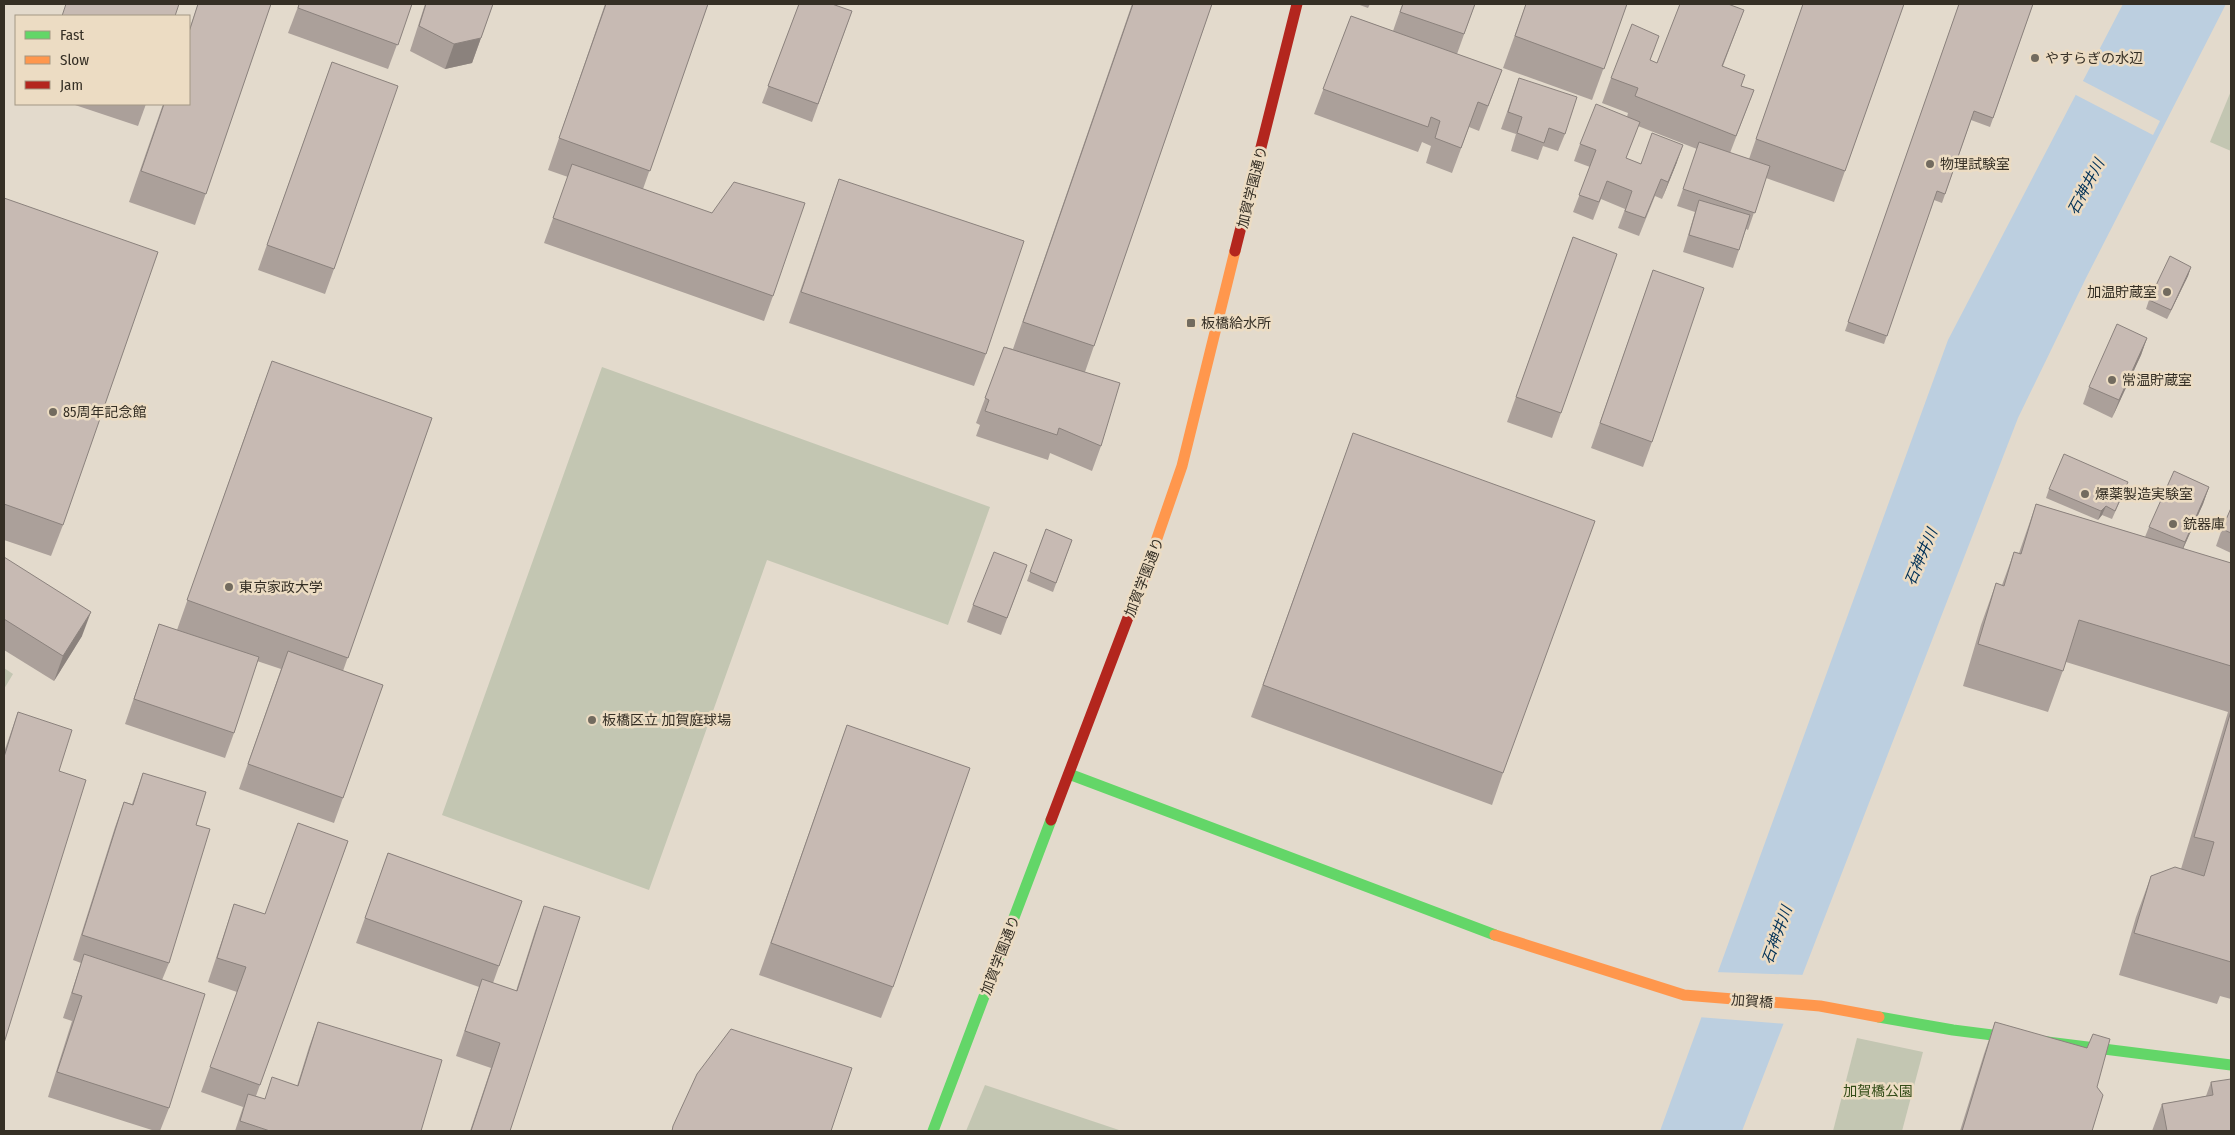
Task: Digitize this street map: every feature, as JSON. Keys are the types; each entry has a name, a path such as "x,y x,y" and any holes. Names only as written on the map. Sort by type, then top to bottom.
{"street":[{"name":"加賀学園通り","path":"932,1131 1162,529 1182,466 1297,4"},
{"name":"加賀橋","path":"1069,774 1511,941 1684,995 1820,1006 1953,1030 2231,1065"}],"green space":[{"path":"2231,91 2231,151 2210,142"},
{"name":"板橋区立 加賀庭球場","path":"602,367 990,507 948,625 767,560 649,890 442,815"},
{"path":"4,668 13,674 4,689"},
{"name":"加賀橋公園","path":"1857,1038 1923,1052 1902,1131 1833,1131"},
{"path":"985,1085 1122,1131 966,1131"}],"water":[{"name":"石神井川","path":"2123,4 2226,4 2086,278 2018,418 1742,1131 1660,1131 1948,340"}],"pier":[{"path":"2081,80 2160,121 2153,135 2074,94"},
{"path":"1714,972 1806,975 1786,1024 1698,1017"}],"building":[{"path":"66,4 179,4 175,15 62,15"},
{"path":"198,4 271,4 206,194 141,171 164,105 190,105 190,29"},
{"path":"299,4 412,4 398,45 298,8"},
{"path":"426,4 493,4 481,38 454,44 419,26"},
{"path":"606,4 708,4 650,171 559,138"},
{"path":"799,4 832,4 852,11 818,104 768,86"},
{"path":"1133,4 1212,4 1094,346 1023,322"},
{"path":"1403,4 1475,4 1464,34 1400,12"},
{"path":"1526,4 1627,4 1604,69 1515,36"},
{"path":"1680,4 1728,4 1744,10 1722,66 1745,75 1741,86 1754,90 1736,136 1635,96 1638,88 1611,78 1632,24 1659,36 1650,60 1657,63"},
{"path":"1803,4 1904,4 1845,171 1756,139"},
{"name":"物理試験室","path":"1959,4 2033,4 1993,118 1974,111 1945,194 1937,191 1887,336 1848,322"},
{"path":"1351,16 1502,70 1488,106 1478,102 1461,148 1435,138 1440,121 1431,117 1428,127 1323,89"},
{"path":"332,62 398,86 334,269 267,245"},
{"path":"1519,78 1577,97 1565,134 1549,128 1544,143 1517,133 1522,117 1508,112"},
{"path":"1596,104 1640,122 1626,158 1641,164 1652,133 1683,145 1668,182 1661,179 1645,218 1625,211 1632,191 1607,181 1599,202 1579,195 1596,150 1580,144"},
{"path":"1699,142 1770,166 1755,213 1683,189"},
{"path":"572,164 712,213 734,182 805,203 773,296 553,218"},
{"path":"839,179 1024,241 986,354 801,292"},
{"name":"85周年記念館","path":"4,198 158,252 63,525 4,504"},
{"path":"1699,200 1750,215 1739,250 1689,235"},
{"path":"1573,237 1617,254 1561,413 1516,397"},
{"name":"加温貯蔵室","path":"2170,256 2191,267 2171,310 2149,300"},
{"path":"1653,270 1704,288 1652,442 1600,423"},
{"name":"常温貯蔵室","path":"2117,324 2147,338 2119,400 2089,387"},
{"path":"1004,347 1120,383 1101,446 1059,428 1057,435 985,411 989,400 985,398"},
{"path":"272,361 432,418 348,658 187,600"},
{"path":"1353,433 1595,521 1503,773 1263,685"},
{"name":"爆薬製造実験室","path":"2064,454 2128,482 2115,511 2106,506 2101,511 2049,489"},
{"name":"銃器庫","path":"2174,471 2209,487 2185,542 2149,527"},
{"path":"2036,504 2231,563 2231,666 2079,620 2063,671 1978,644 1996,583 2004,586 2014,552 2021,554"},
{"path":"2231,508 2231,533 2222,529"},
{"path":"1046,529 1072,540 1056,583 1030,572"},
{"path":"994,552 1027,565 1007,618 973,605"},
{"path":"4,557 91,612 63,656 4,619"},
{"path":"159,624 259,657 234,733 134,699"},
{"path":"288,651 383,685 343,798 248,764"},
{"path":"2231,711 2231,962 2134,933 2151,876 2175,867 2204,876 2214,842 2194,837"},
{"path":"18,712 72,730 59,771 86,780 4,1043 4,757"},
{"path":"847,725 970,768 893,987 771,943"},
{"path":"143,773 206,792 196,825 210,829 169,963 82,935 124,802 133,805"},
{"path":"298,823 348,841 260,1085 210,1067 246,967 217,958 234,904 265,914"},
{"path":"388,853 522,901 499,966 365,918"},
{"path":"544,906 580,917 510,1131 471,1131 500,1043 465,1031 482,979 517,991"},
{"path":"84,954 205,994 169,1108 57,1072 82,996 72,993"},
{"path":"318,1022 442,1060 421,1131 270,1131 240,1121 248,1094 265,1099 272,1077 298,1086"},
{"path":"1995,1022 2087,1048 2093,1034 2110,1039 2097,1087 2103,1095 2092,1131 1962,1131"},
{"path":"731,1029 852,1068 831,1131 672,1131 697,1074"},
{"path":"2231,1079 2231,1131 2167,1131 2162,1104 2213,1095 2211,1082"}],"traffic: fast":[{"path":"1069,774 1495,935"},
{"path":"933,1131 1051,820"},
{"path":"1879,1017 1953,1030 2231,1065"}],"traffic: slow":[{"path":"1145,573 1182,466 1235,251"},
{"path":"1495,935 1684,995 1820,1006 1879,1017"}],"traffic: jam":[{"path":"1235,251 1297,4"},
{"path":"1051,820 1145,573"}],"place":[{"name":"やすらぎの水辺","path":"2035,58"},
{"name":"物理試験室","path":"1930,164"},
{"name":"加温貯蔵室","path":"2167,292"},
{"name":"板橋給水所","path":"1191,323"},
{"name":"常温貯蔵室","path":"2112,380"},
{"name":"85周年記念館","path":"53,412"},
{"name":"爆薬製造実験室","path":"2085,494"},
{"name":"銃器庫","path":"2173,524"},
{"name":"東京家政大学","path":"229,587"},
{"name":"板橋区立 加賀庭球場","path":"592,720"}]}
